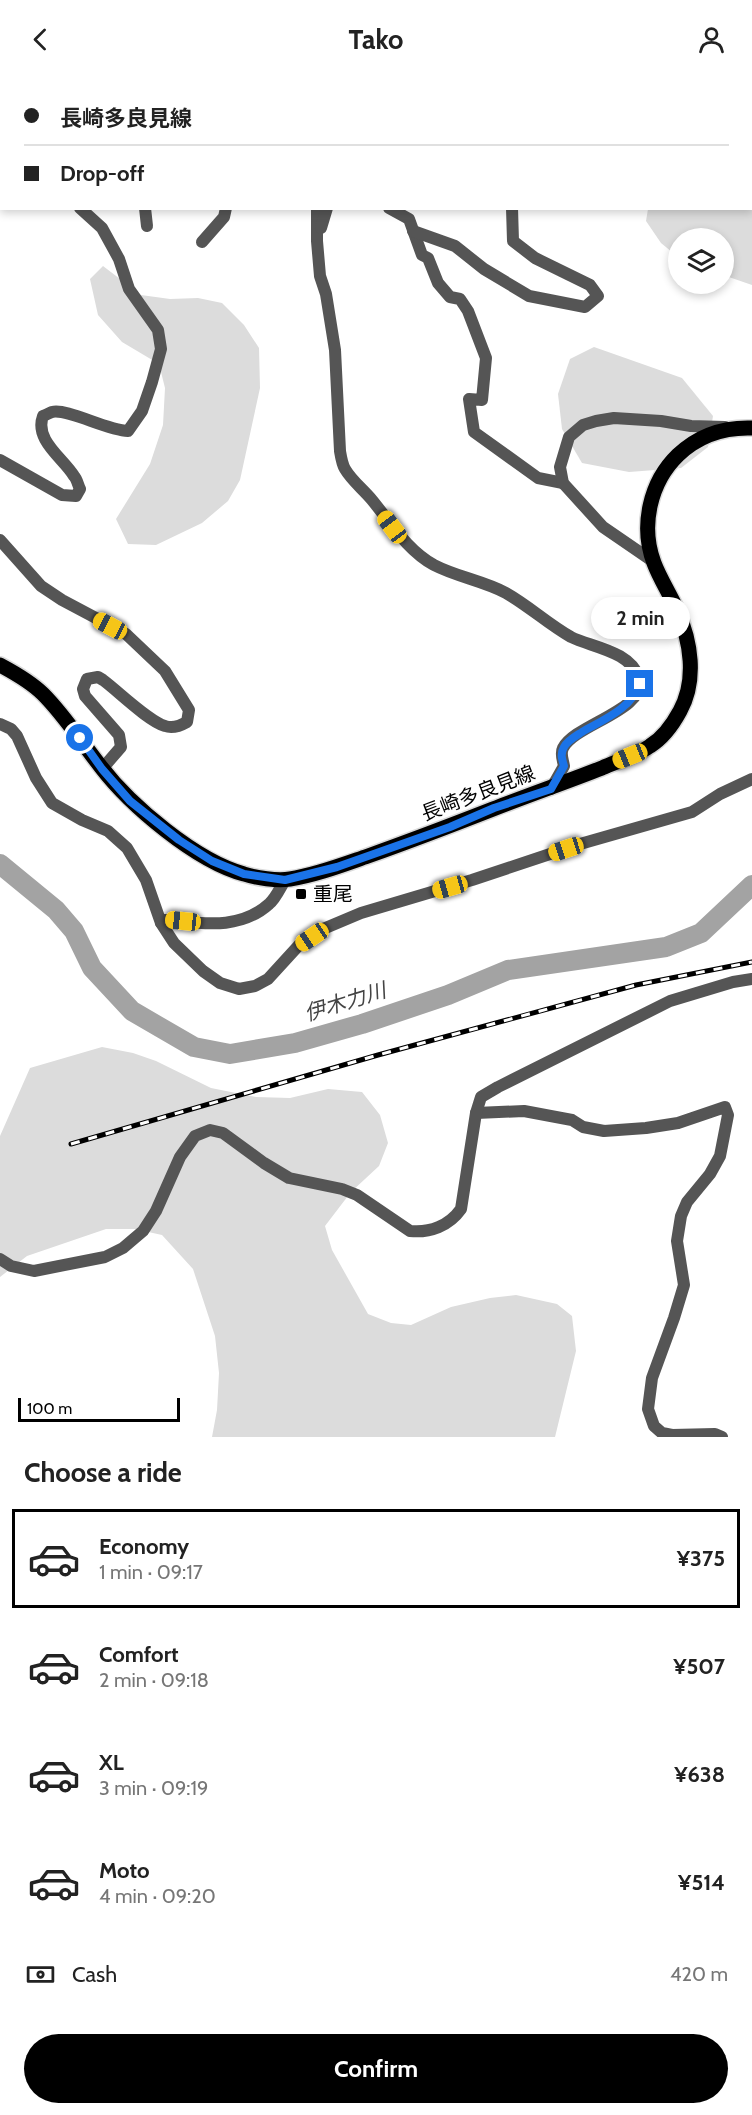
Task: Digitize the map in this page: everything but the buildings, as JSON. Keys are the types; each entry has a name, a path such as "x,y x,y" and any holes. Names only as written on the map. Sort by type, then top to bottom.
{"main road":[{"name":"長崎多良見線","path":"0,665 21,676 42,693 130,801 151,819 212,861 244,874 285,880 337,867 551,789 630,756 650,746 665,733 682,708 690,678 691,661 678,612 654,562 648,538 650,504 658,482 670,463 687,447 702,437 732,428 752,428"}],"street":[{"path":"0,460 62,495 75,496 80,489 75,477 44,438 40,424 43,416 53,411 80,417 117,430 128,431 142,411 152,382 161,349 158,330 129,289 119,259 102,228 82,210"},
{"path":"145,210 147,226"},
{"path":"202,242 224,217 226,210"},
{"path":"317,210 320,276 326,294 335,350 340,451 344,468 403,541 434,565 490,585 509,595 573,638 598,645 625,660 638,675 640,684 637,695 632,700 571,740 563,748 561,755 564,766 551,789"},
{"path":"317,241 326,210"},
{"path":"392,210 409,219 422,255 428,258 438,282 450,297 460,299 468,311 486,358 482,399 470,399 474,432 538,478 562,483 603,527 654,562"},
{"path":"413,231 455,246 484,269 529,296 585,307 598,296 590,285 535,258 513,241 512,210"},
{"path":"562,483 560,467 569,437 583,425 614,418 732,428"},
{"path":"0,540 41,586 62,600 126,634 165,671 189,710 187,722 180,726 166,727 156,722 98,676 87,679 82,689 85,696 119,735 121,747 102,769"},
{"path":"0,724 11,729 17,736 36,778 52,803 108,831 127,848 146,880 161,923 174,943 203,971 220,983 239,989 255,986 267,979 300,944 323,929 353,916 580,844 692,812 720,794 752,779"},
{"path":"161,923 165,920 220,925 250,917 270,903 285,880"},
{"path":"0,1259 11,1266 34,1271 105,1257 123,1248 143,1231 156,1211 180,1157 195,1136 210,1130 223,1133 289,1178 357,1195 410,1231 420,1232 442,1226 453,1219 460,1209 476,1113 481,1097 670,1001 733,982 752,979"},
{"path":"476,1113 524,1111 572,1120 583,1126 604,1131 678,1123 726,1107 728,1115 720,1156 710,1174 687,1202 681,1216 677,1241 684,1285 652,1378 648,1409 654,1426 662,1433 672,1435 715,1434 722,1437"}],"shaded area":[{"path":"648,210 752,210 752,285 734,279 734,228 668,228 668,249 661,243 646,221"},
{"path":"103,266 141,295 170,299 198,298 222,303 244,325 259,348 260,388 240,480 228,501 202,523 156,545 128,544 116,519 150,464 163,425 165,388 159,364 122,342 98,315 90,279"},
{"path":"594,347 682,378 713,416 708,447 681,468 629,472 582,463 562,429 558,394 570,359"},
{"path":"102,1047 133,1053 156,1061 211,1088 256,1097 290,1098 328,1089 362,1092 380,1115 388,1143 379,1166 351,1192 325,1226 332,1250 368,1314 391,1323 411,1325 451,1307 516,1295 557,1304 572,1316 576,1351 555,1437 212,1437 217,1410 219,1373 215,1336 193,1269 162,1235 135,1229 106,1229 27,1256 0,1277 0,1136 30,1068"}],"waterway":[{"name":"伊木力川","path":"0,864 56,910 74,931 92,968 132,1011 194,1047 230,1054 295,1043 362,1024 448,995 508,970 666,947 701,933 752,885"}],"railway":[{"path":"71,1144 378,1055 636,985 752,962"}],"place":[{"name":"重尾","path":"301,894"}],"route":[{"path":"80,738 102,769 130,801 179,840 212,861 244,874 285,880 337,867 551,789 564,766 561,755 563,748 571,740 626,705 637,695 640,684"}]}
